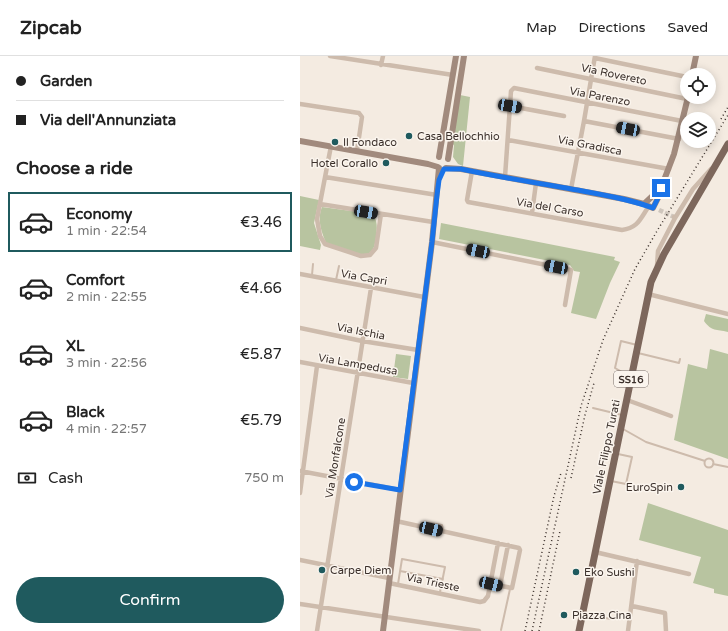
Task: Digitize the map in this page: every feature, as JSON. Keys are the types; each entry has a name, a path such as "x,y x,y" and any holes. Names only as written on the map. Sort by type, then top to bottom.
{"main road":[{"name":"Viale Filippo Turati","path":"579,631 648,294 656,270 664,254 728,144"}],"street":[{"path":"330,56 453,75"},
{"path":"381,65 383,56"},
{"path":"456,56 438,158 436,162 461,169 570,189 651,207"},
{"path":"383,631 413,383 432,242 433,222 439,180 444,165 464,56"},
{"path":"693,68 696,56"},
{"path":"570,189 588,102 595,57 680,75"},
{"name":"Via Rovereto","path":"537,68 680,97"},
{"name":"Via Parenzo","path":"510,106 512,91 514,88 680,121"},
{"path":"300,104 359,113 362,117 357,151"},
{"path":"504,177 510,106 564,116"},
{"path":"584,121 679,139"},
{"path":"651,207 669,169 680,133"},
{"name":"Via Gradisca","path":"508,140 669,169"},
{"path":"300,141 428,164 444,165"},
{"path":"331,146 317,219 320,236 325,244 361,256 370,255 376,248 381,214"},
{"path":"428,164 443,156 444,165"},
{"path":"656,270 658,251 675,218 693,189 716,164"},
{"name":"Via del Carso","path":"472,171 467,200 468,202 622,230 630,229 636,226 651,207"},
{"path":"325,177 437,195"},
{"path":"532,213 536,183"},
{"path":"651,207 659,196 661,188"},
{"path":"320,204 433,222"},
{"path":"432,242 571,270 564,305"},
{"name":"Via Capri","path":"300,274 424,297"},
{"name":"Via Monfalcone","path":"317,631 371,288"},
{"path":"648,294 728,314"},
{"name":"Via Ischia","path":"300,328 362,341 418,350"},
{"name":"Via Lampedusa","path":"300,362 413,383"},
{"path":"300,493 317,366"},
{"path":"627,400 671,416"},
{"path":"302,471 400,490"},
{"path":"396,521 518,547 520,550 512,588 491,584"},
{"name":"Via Trieste","path":"300,560 389,580 398,585 484,602 488,596 491,584 498,543"},
{"path":"500,586 508,545"},
{"path":"595,552 689,574"},
{"path":"628,631 637,561"},
{"path":"300,604 479,631"},
{"path":"632,606 665,612 666,631"}],"lane":[{"path":"311,277 313,264"},
{"path":"336,281 339,266"},
{"path":"632,378 615,368 621,341 638,345"},
{"path":"636,353 679,363 680,359"},
{"path":"593,408 623,415"},
{"path":"621,427 646,442 705,461 709,458 712,460 713,464"},
{"path":"610,480 626,484 632,457 616,454"},
{"path":"705,461 705,466 708,467 712,466 713,464 728,467"},
{"path":"429,523 442,525 443,532"},
{"path":"398,585 402,559 445,567 440,594"},
{"path":"400,571 443,579"},
{"path":"501,630 510,588"},
{"path":"582,614 611,619"}],"green space":[{"path":"460,95 470,97 463,166 458,164 453,157 454,145 452,144"},
{"path":"300,196 319,200 314,223 321,245 320,250 300,246"},
{"path":"322,207 373,214 376,220 377,229 374,248 371,252 367,254 359,254 326,243 320,221"},
{"path":"441,223 615,257 614,260 620,262 596,319 571,313 580,272 574,271 570,265 439,239"},
{"path":"706,314 728,319 728,332 714,330 709,327 704,321"},
{"path":"710,349 728,354 728,459 674,440 688,364 707,369"},
{"path":"396,354 411,356 408,379 393,377"},
{"path":"648,503 728,530 728,596 714,593 714,589 693,583 701,557 639,540"}],"tunnel":[{"path":"659,210 674,217"}],"railway":[{"path":"721,119 728,107"},
{"path":"532,631 581,406 603,340 635,269 728,115"},
{"path":"571,478 585,415 594,383"},
{"path":"525,631 554,496 561,473"},
{"path":"539,631 560,531"}],"place":[{"name":"Casa Bellochhio","path":"409,136"},
{"name":"Il Fondaco","path":"335,142"},
{"name":"Hotel Corallo","path":"386,163"},
{"name":"EuroSpin","path":"681,487"},
{"name":"Carpe Diem","path":"322,570"},
{"name":"Eko Sushi","path":"576,572"},
{"name":"Piazza Cina","path":"564,615"}],"route":[{"path":"354,482 400,490 432,242 433,222 439,180 444,169 461,169 624,199 653,208 661,188"}]}
